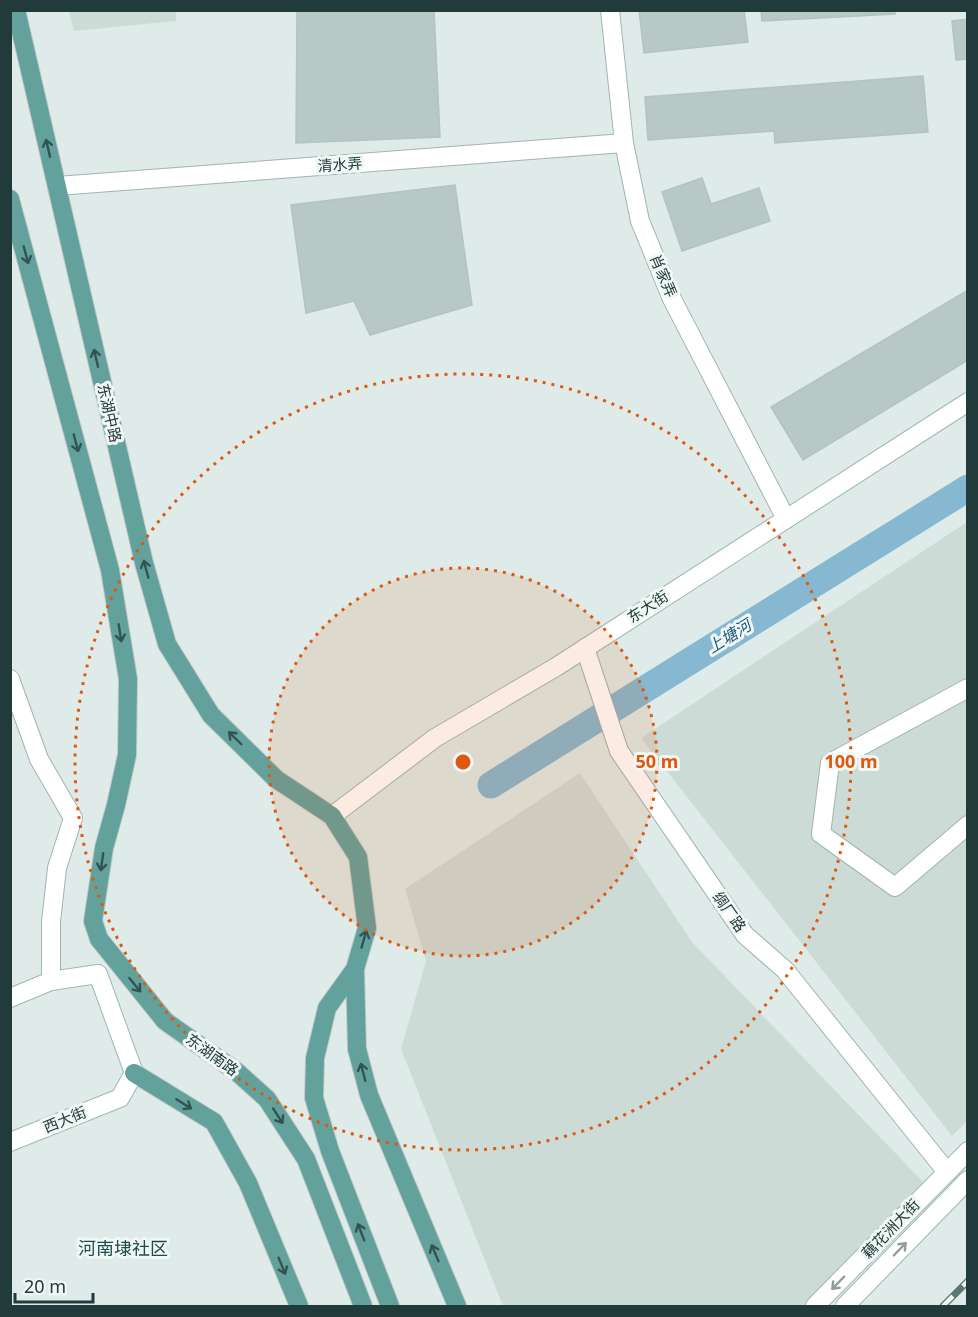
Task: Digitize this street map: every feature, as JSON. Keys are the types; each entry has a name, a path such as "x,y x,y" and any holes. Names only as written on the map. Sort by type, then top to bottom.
{"main road":[{"name":"东湖中路","path":"16,10 144,563 167,644 211,715 276,779 332,816"},
{"name":"东湖南路","path":"10,199 110,570 128,679 127,755 104,848 93,921 99,939 165,1021 237,1072 267,1099 306,1159 363,1306"},
{"path":"332,816 358,857 367,928 355,969 357,1049 369,1095 457,1306"},
{"path":"355,969 327,1008 315,1058 314,1098 330,1151 390,1306"},
{"path":"134,1073 214,1122 248,1183 299,1306"}],"street":[{"name":"肖家弄","path":"610,10 624,143 640,221 672,299 786,519"},
{"name":"清水弄","path":"57,186 624,143"},
{"name":"东大街","path":"332,816 435,738 585,648 968,402"},
{"name":"绸厂路","path":"585,648 619,751 745,935 785,970 947,1172"},
{"path":"10,679 39,759 73,818 57,868 51,922 51,981"},
{"path":"968,688 830,764 821,834 895,887 968,825"},
{"path":"10,998 51,981 98,974 116,960"},
{"path":"98,974 134,1073"},
{"name":"西大街","path":"10,1142 120,1098 134,1073"},
{"name":"藕花洲大街","path":"815,1306 968,1151"},
{"name":"藕花洲大街","path":"845,1306 968,1180"}],"shaded area":[{"path":"69,11 176,11 176,21 74,31"},
{"path":"967,522 968,1120 952,1136 641,738"},
{"path":"580,773 692,942 930,1189 806,1306 503,1306 401,1049 426,961 405,889"}],"building":[{"path":"297,10 434,10 440,137 296,143"},
{"path":"639,10 744,10 748,42 644,53"},
{"path":"761,10 895,10 895,14 762,21"},
{"path":"968,19 968,59 956,60 952,21"},
{"path":"923,76 928,132 775,143 774,131 648,140 645,97"},
{"path":"702,178 711,204 759,188 770,221 682,251 662,192"},
{"path":"455,185 472,305 370,335 354,301 306,313 291,205"},
{"path":"968,290 968,360 803,460 771,407"}],"waterway":[{"name":"上塘河","path":"491,785 968,488"}],"railway":[{"path":"943,1306 968,1281"}],"district":[{"name":"河南埭社区","path":"123,1249"}]}
